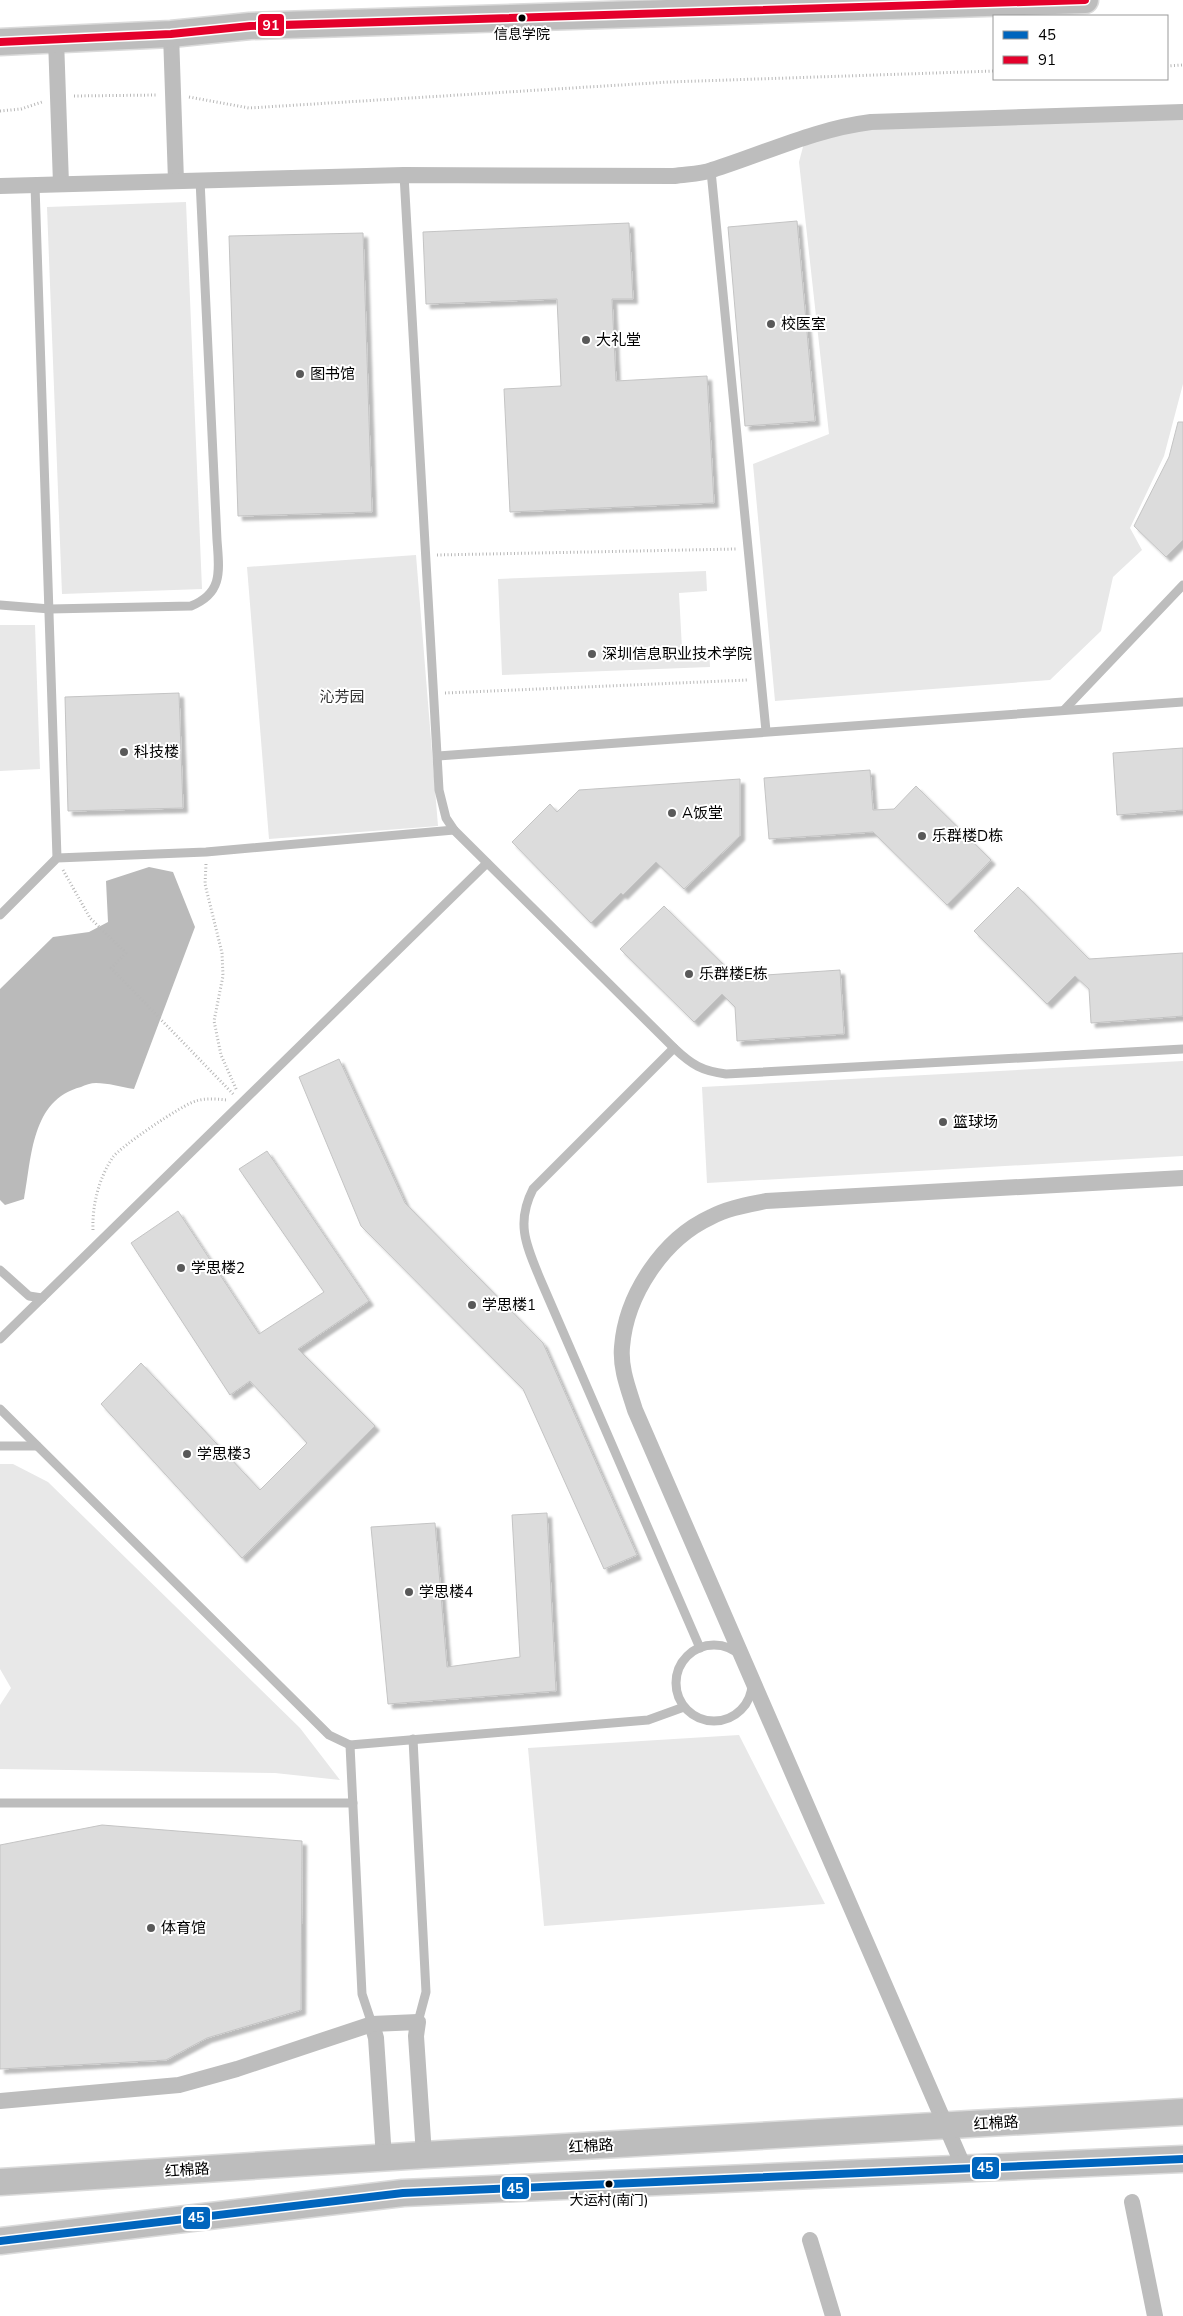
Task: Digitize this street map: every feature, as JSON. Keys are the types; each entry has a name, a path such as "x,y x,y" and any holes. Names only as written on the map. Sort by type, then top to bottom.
{"main road":[{"path":"0,42 171,34 250,26 1085,0"},
{"name":"红棉路","path":"0,2182 424,2155 1183,2112"},
{"path":"0,2241 403,2193 1183,2159"}],"street":[{"path":"171,34 176,181"},
{"path":"56,39 61,184"},
{"path":"0,186 404,175 674,176 711,171 816,133 842,126 871,122 1183,112"},
{"path":"965,2170 635,1410 625,1379 622,1348 626,1322 635,1296 648,1273 666,1252 688,1231 710,1217 734,1208 766,1201 1183,1178"},
{"path":"0,2101 178,2085 237,2070 372,2024 418,2022 416,2036 424,2155"},
{"path":"372,2024 376,2038 384,2158"},
{"path":"1132,2202 1155,2316"},
{"path":"810,2240 833,2316"}],"lane":[{"path":"711,171 746,549 766,731"},
{"path":"404,175 441,805 446,818 454,830 674,1048 698,1068 726,1074 1183,1049"},
{"path":"0,606 50,609 191,606 201,602 216,585 219,574 218,540 200,180"},
{"path":"35,185 57,858"},
{"path":"1064,710 1183,585"},
{"path":"438,756 1183,702"},
{"path":"0,915 57,858 206,852 454,830"},
{"path":"0,1340 487,863"},
{"path":"674,1048 538,1182 525,1204 523,1220 528,1251 540,1282 700,1648"},
{"path":"0,1270 29,1296 42,1298"},
{"path":"0,1409 329,1735 350,1744 413,1740 648,1720 684,1707"},
{"path":"0,1446 37,1446"},
{"path":"711,1645 723,1646 734,1651 743,1659 749,1669 750,1693 738,1713 716,1721 704,1720 693,1715 684,1707 677,1691 677,1673 681,1662 700,1648 711,1645"},
{"path":"413,1740 426,1992 418,2022"},
{"path":"350,1744 362,1994 372,2024"},
{"path":"0,1803 353,1803"}],"path":[{"path":"1168,66 1183,65"},
{"path":"0,110 22,110 58,96 173,95 249,108 669,82 993,71"},
{"path":"426,555 746,549"},
{"path":"434,693 760,679"},
{"path":"206,852 205,884 222,953 222,976 214,1021 221,1054 242,1103"},
{"path":"57,858 90,918 126,953 111,968 242,1103"},
{"path":"94,1248 92,1212 102,1176 114,1155 165,1118 195,1101 219,1099 242,1103"}],"green space":[{"path":"1183,117 1183,384 1164,456 1130,528 1142,550 1113,577 1101,631 1050,680 775,701 753,464 829,434 799,162 804,143 857,131 941,123"},
{"path":"186,202 202,589 62,594 47,207"},
{"name":"沁芳园","path":"416,555 438,826 269,839 247,567"},
{"path":"706,571 707,591 679,593 682,649 709,648 710,667 502,675 498,579"},
{"path":"0,625 35,625 40,769 0,771"},
{"name":"篮球场","path":"1183,1061 1183,1156 707,1183 702,1087"},
{"path":"0,1464 13,1464 48,1482 300,1728 340,1780 275,1773 0,1769 0,1705 11,1688 0,1669"},
{"path":"739,1735 825,1904 544,1926 528,1748"}],"shaded area":[{"path":"149,867 173,872 195,927 134,1089 92,1083 65,1094 52,1104 43,1117 37,1132 32,1149 24,1199 5,1205 0,1200 0,989 53,937 89,932 108,922 106,881"}],"building":[{"name":"校医室","path":"797,221 815,421 745,426 728,227"},
{"name":"大礼堂","path":"629,223 633,299 612,299 616,381 707,376 714,503 510,512 504,389 561,386 557,299 426,304 423,232"},
{"name":"图书馆","path":"363,233 372,512 238,516 229,236"},
{"path":"1178,422 1183,422 1183,540 1166,557 1134,526 1169,457"},
{"name":"科技楼","path":"179,693 183,808 68,811 65,697"},
{"path":"1183,748 1183,810 1117,815 1113,753"},
{"name":"乐群楼D栋","path":"870,770 873,810 894,809 916,786 991,860 947,905 873,832 769,839 764,778"},
{"path":"740,779 740,836 684,889 656,862 591,923 512,842 550,804 557,812 579,790"},
{"name":"乐群楼D栋","path":"1018,887 1089,959 1183,953 1183,1016 1091,1023 1089,989 1075,976 1047,1004 974,931"},
{"name":"乐群楼E栋","path":"664,906 736,977 840,970 844,1034 737,1041 735,1007 722,994 694,1022 620,949"},
{"name":"学思楼1","path":"339,1059 405,1203 543,1343 637,1555 604,1569 523,1389 361,1226 299,1077"},
{"path":"267,1151 369,1301 298,1349 375,1426 242,1558 101,1404 141,1363 260,1490 307,1443 250,1381 230,1395 131,1243 178,1211 259,1334 324,1292 239,1169"},
{"name":"学思楼4","path":"547,1513 556,1691 388,1704 371,1527 435,1523 447,1667 520,1657 512,1515"},
{"name":"体育馆","path":"102,1825 302,1841 301,2010 207,2038 166,2060 0,2069 0,1845"}],"transit line":[{"name":"91","path":"0,42 171,34 250,26 1085,0"},
{"name":"45","path":"0,2241 403,2193 1183,2159"}],"place":[{"name":"信息学院","path":"522,18"},
{"name":"校医室","path":"771,324"},
{"name":"大礼堂","path":"586,340"},
{"name":"图书馆","path":"300,374"},
{"name":"深圳信息职业技术学院","path":"592,654"},
{"name":"科技楼","path":"124,752"},
{"name":"A饭堂","path":"672,813"},
{"name":"乐群楼D栋","path":"922,836"},
{"name":"乐群楼E栋","path":"689,974"},
{"name":"篮球场","path":"943,1122"},
{"name":"学思楼2","path":"181,1268"},
{"name":"学思楼1","path":"472,1305"},
{"name":"学思楼3","path":"187,1454"},
{"name":"学思楼4","path":"409,1592"},
{"name":"体育馆","path":"151,1928"},
{"name":"大运村(南门)","path":"609,2184"}]}
